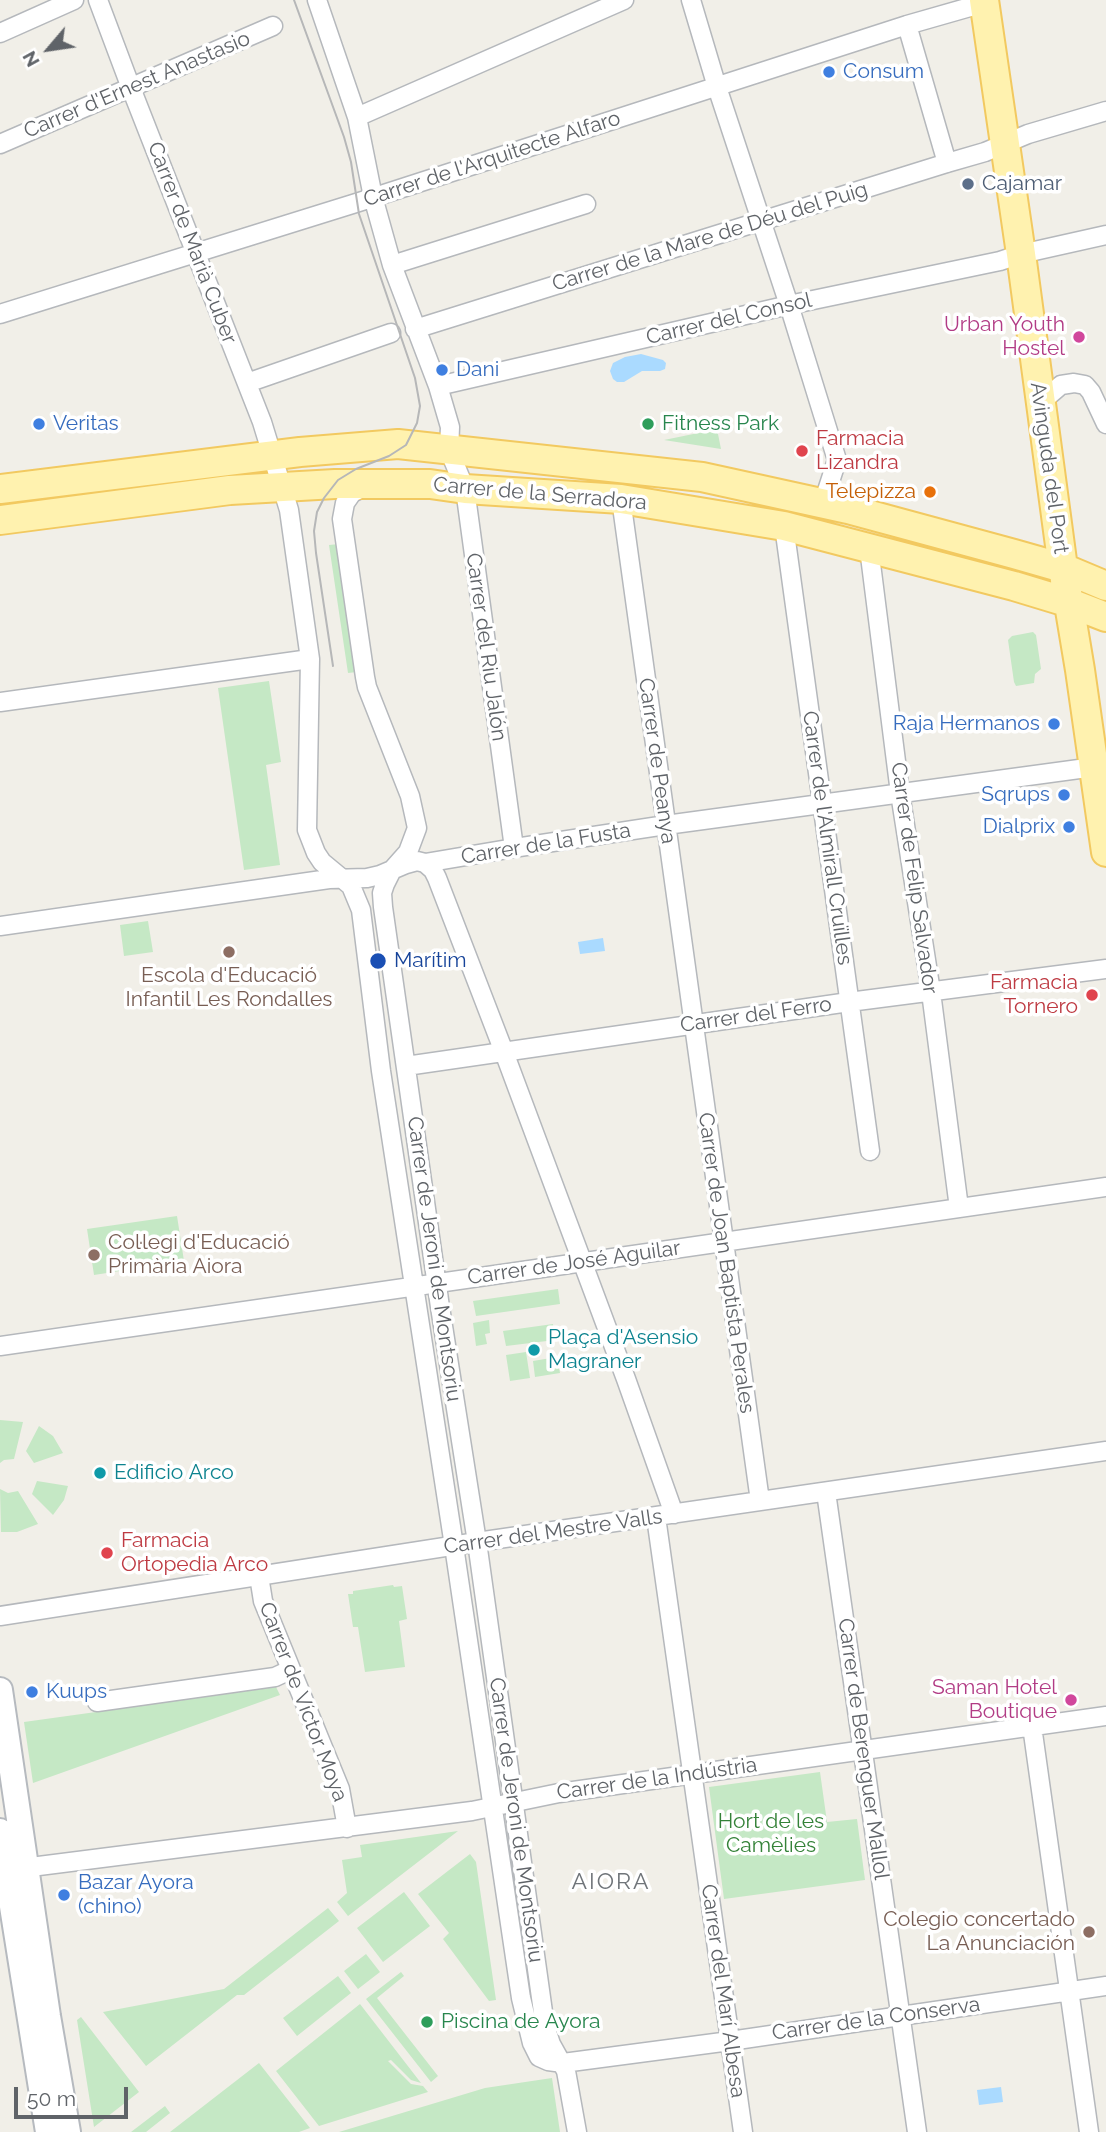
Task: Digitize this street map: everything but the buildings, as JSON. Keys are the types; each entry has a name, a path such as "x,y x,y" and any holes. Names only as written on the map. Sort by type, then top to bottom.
{"main road":[{"name":"Avinguda del Port","path":"984,1 1063,568 1106,852"},
{"name":"Carrer de la Serradora","path":"0,489 350,446 398,444 702,477 823,503 1063,568 1106,586"},
{"name":"Carrer de la Serradora","path":"0,520 230,491 373,483 430,484 465,489 621,499 784,526 1070,603 1106,617"}],"street":[{"path":"0,33 74,0"},
{"name":"Carrer de Marià Cuber","path":"98,0 262,422 283,487"},
{"path":"358,117 624,0"},
{"path":"691,0 837,460 823,503"},
{"name":"Carrer de l'Arquitecte Alfaro","path":"0,314 984,1"},
{"name":"Carrer del Riu Jalón","path":"323,2 358,117 373,197 392,265 438,386 450,426 449,450 465,489 514,848"},
{"path":"907,25 947,163"},
{"name":"Carrer d'Ernest Anastasio","path":"0,144 273,26"},
{"name":"Carrer de la Mare de Déu del Puig","path":"415,330 985,152 1028,134 1106,110"},
{"path":"392,265 586,204"},
{"name":"Carrer del Consol","path":"438,386 1106,235"},
{"path":"247,383 391,333"},
{"path":"1040,403 1061,385 1085,385 1106,425"},
{"name":"Carrer de Jeroni de Montsoriu","path":"373,483 352,494 345,503 342,519 367,687 410,796 417,828 408,852 392,870 382,894 383,907 545,2026 551,2044 563,2063 577,2132"},
{"name":"Carrer de Jeroni de Montsoriu","path":"283,487 289,510 310,659 307,830 322,862 351,886 360,910 381,1071 520,1998 532,2043 539,2057 548,2062 563,2063"},
{"name":"Carrer de Peanya","path":"621,499 692,1024"},
{"name":"Carrer de l'Almirall Cruïlles","path":"784,526 870,1151"},
{"name":"Carrer de Felip Salvador","path":"869,548 900,793 931,992 959,1208"},
{"path":"0,702 310,659"},
{"name":"Carrer de la Fusta","path":"0,926 342,879 367,878 417,861 425,863 666,825 1094,767"},
{"name":"Carrer del Marí Albesa","path":"425,863 437,878 582,1262 665,1516 692,1774 743,2132"},
{"name":"Carrer del Ferro","path":"406,1066 849,1002 1106,969"},
{"name":"Carrer de Joan Baptista Perales","path":"692,1024 760,1502"},
{"name":"Carrer de José Aguilar","path":"0,1346 1106,1187"},
{"name":"Carrer del Mestre Valls","path":"0,1616 477,1542 1106,1451"},
{"name":"Carrer de Berenguer Mallol","path":"826,1492 918,2132"},
{"name":"Carrer de Víctor Moya","path":"259,1576 263,1601 340,1790 347,1828"},
{"path":"97,1702 275,1677 290,1670"},
{"path":"0,1690 11,1870 48,2132"},
{"name":"Carrer de la Indústria","path":"11,1870 472,1811 559,1793 1106,1716"},
{"path":"1032,1726 1089,2132"},
{"path":"0,1831 48,2016 68,2132"},
{"name":"Carrer de la Conserva","path":"563,2063 1106,1986"}],"green space":[{"path":"713,430 718,434 721,449 664,440"},
{"path":"339,544 357,672 348,673 329,545"},
{"path":"1033,632 1036,635 1041,669 1035,674 1034,683 1016,686 1008,640 1012,636"},
{"path":"269,681 281,762 266,765 280,865 244,870 218,688"},
{"path":"148,921 153,952 124,956 120,925"},
{"path":"177,1216 184,1261 94,1275 87,1229"},
{"path":"558,1289 560,1304 476,1316 473,1301"},
{"path":"489,1320 490,1333 485,1334 487,1344 476,1346 473,1323"},
{"path":"553,1324 555,1340 506,1346 503,1331"},
{"path":"526,1352 530,1378 510,1381 506,1355"},
{"path":"557,1357 560,1373 535,1377 533,1361"},
{"path":"0,1420 23,1422 14,1459 0,1463"},
{"path":"39,1426 53,1436 63,1453 34,1463 26,1451"},
{"path":"37,1481 68,1486 64,1500 53,1515 32,1494"},
{"path":"0,1489 8,1493 18,1491 38,1524 17,1532 1,1532"},
{"path":"393,1585 402,1586 407,1619 399,1621 405,1667 365,1672 358,1627 353,1627 348,1594"},
{"path":"276,1687 280,1695 33,1783 24,1722"},
{"name":"Hort de les Camèlies","path":"820,1772 827,1822 857,1819 865,1880 724,1899 709,1787"},
{"path":"458,1831 348,1916 337,1902 347,1893 342,1860 362,1857 360,1845"},
{"path":"470,1854 476,1862 496,2000 489,2001 443,1939 449,1933 418,1894"},
{"path":"404,1892 430,1926 383,1962 357,1928"},
{"path":"328,1908 339,1921 244,1995 237,1995 146,2066 103,2012 224,1989"},
{"path":"366,1954 380,1972 358,1989 344,1971"},
{"path":"401,1972 404,1976 377,1998 438,2076 431,2082 366,1999"},
{"path":"338,1976 351,1993 297,2036 283,2018"},
{"path":"360,2004 421,2083 411,2080 391,2060 388,2061 411,2084 423,2086 428,2092 319,2126 276,2071"},
{"path":"81,2017 139,2092 94,2127 77,2020"},
{"path":"259,2063 310,2128 299,2132 170,2132"},
{"path":"552,2078 560,2132 339,2132 485,2088"},
{"path":"165,2106 170,2113 146,2132 131,2132"}],"water":[{"path":"641,354 663,360 666,363 665,369 642,371 624,382 613,379 610,371 613,363"},
{"path":"603,938 605,951 580,954 578,942"},
{"path":"1001,2087 1003,2102 979,2105 977,2090"}],"tram line":[{"path":"294,0 344,137 359,214 415,378 420,406 417,423 406,445 338,480 317,512 314,531 316,553 333,666"}],"place":[{"name":"Consum","path":"829,72"},
{"name":"Cajamar","path":"968,184"},
{"name":"Urban Youth Hostel","path":"1079,337"},
{"name":"Dani","path":"442,370"},
{"name":"Veritas","path":"39,424"},
{"name":"Fitness Park","path":"648,424"},
{"name":"Farmacia Lizandra","path":"802,451"},
{"name":"Telepizza","path":"930,492"},
{"name":"Raja Hermanos","path":"1054,724"},
{"name":"Sqrups","path":"1064,795"},
{"name":"Dialprix","path":"1069,827"},
{"name":"Escola d'Educació Infantil Les Rondalles","path":"229,952"},
{"name":"Marítim","path":"378,961"},
{"name":"Farmacia Tornero","path":"1092,995"},
{"name":"Col·legi d'Educació Primària Aiora","path":"94,1255"},
{"name":"Plaça d'Asensio Magraner","path":"534,1350"},
{"name":"Edificio Arco","path":"100,1473"},
{"name":"Farmacia Ortopedia Arco","path":"107,1553"},
{"name":"Kuups","path":"32,1692"},
{"name":"Saman Hotel Boutique","path":"1071,1700"},
{"name":"Bazar Ayora (chino)","path":"64,1895"},
{"name":"Colegio concertado La Anunciación","path":"1089,1932"},
{"name":"Piscina de Ayora","path":"427,2022"}],"district":[{"name":"AIORA","path":"611,1882"}]}
